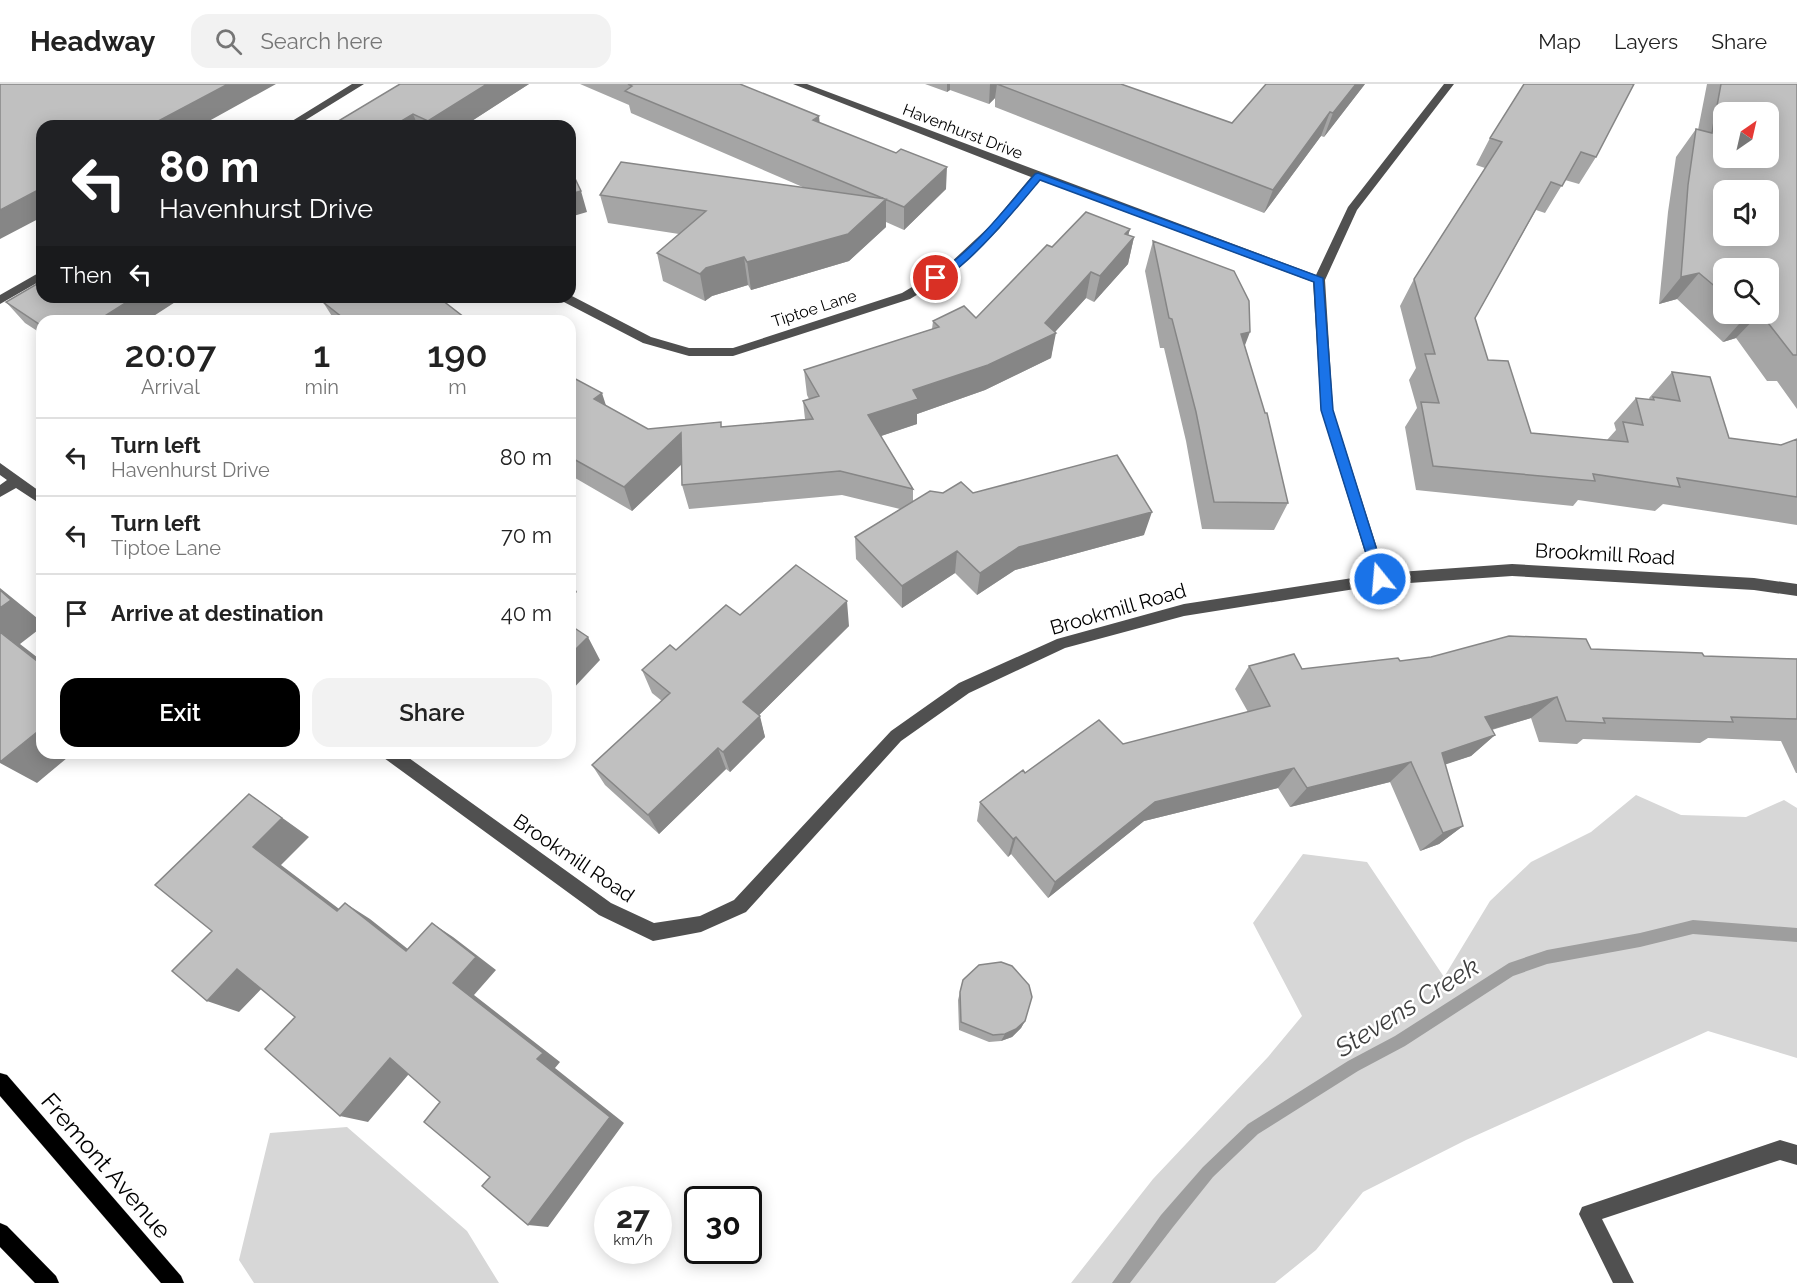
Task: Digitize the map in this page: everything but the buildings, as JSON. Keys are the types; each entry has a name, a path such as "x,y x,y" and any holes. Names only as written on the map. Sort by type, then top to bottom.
{"main road":[{"name":"Fremont Avenue","path":"0,1082 174,1283"},
{"path":"0,1233 49,1283"}],"street":[{"path":"299,120 359,84"},
{"name":"Havenhurst Drive","path":"798,84 1319,280"},
{"path":"1380,579 1327,410 1319,280 1352,209 1449,84"},
{"name":"Tiptoe Lane","path":"576,303 647,339 689,352 733,352 906,296 951,269 995,227 1038,176"},
{"path":"0,300 36,279"},
{"path":"0,468 36,496"},
{"path":"0,492 16,481"},
{"name":"Brookmill Road","path":"398,759 605,909 653,932 701,924 740,906 896,736 964,688 1062,643 1184,610 1380,579 1512,570 1754,584 1797,590"},
{"path":"1624,1283 1589,1214 1780,1150 1797,1155"}],"shaded area":[{"path":"1636,795 1681,815 1746,817 1784,800 1797,808 1797,1058 1708,1031 1466,1140 1363,1192 1316,1250 1275,1283 1071,1283 1153,1179 1268,1057 1302,1016 1253,923 1303,854 1367,862 1444,977 1490,901 1531,862 1591,832"},
{"path":"347,1127 467,1231 499,1283 254,1283 239,1260 270,1133"}],"waterway":[{"name":"Stevens Creek","path":"1120,1283 1208,1172 1253,1129 1353,1066 1400,1041 1509,970 1547,957 1640,940 1693,927 1797,935"}],"route":[{"path":"936,278 951,269 995,227 1038,176 1319,280 1327,410 1380,579"}]}
